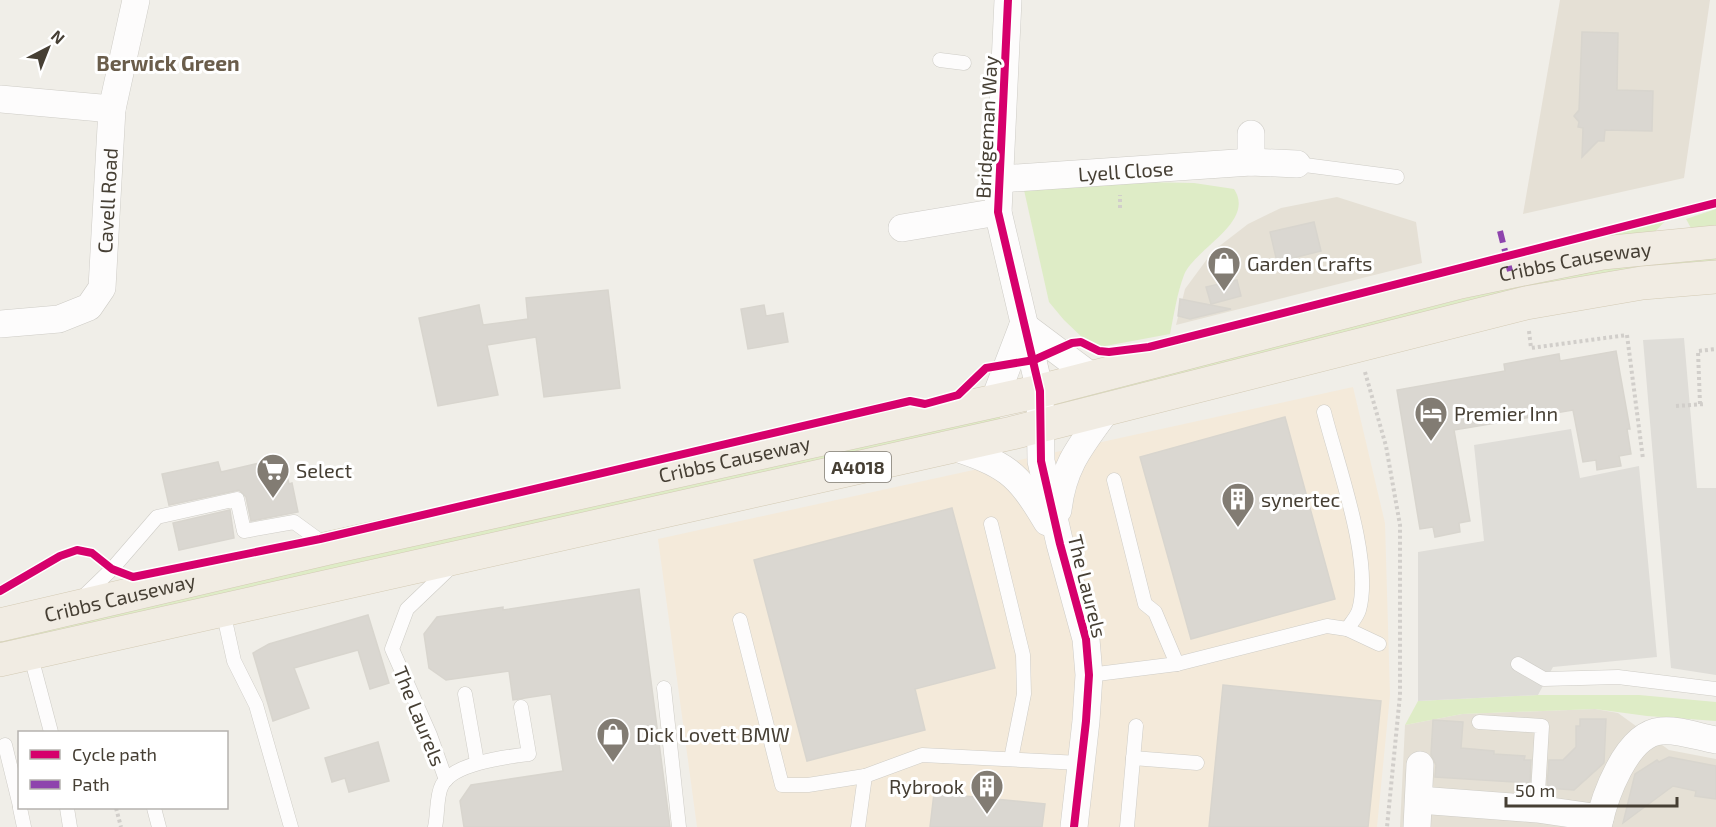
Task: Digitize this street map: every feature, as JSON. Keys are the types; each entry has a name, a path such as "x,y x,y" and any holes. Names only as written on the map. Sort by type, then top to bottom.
{"main road":[{"name":"Cribbs Causeway","path":"0,625 329,548 1040,391 1460,282 1602,253 1716,242"},
{"name":"Cribbs Causeway","path":"15,656 1041,426 1526,303 1642,283 1716,277"}],"street":[{"name":"Cavell Road","path":"0,324 59,319 89,307 102,288 111,109 136,0"},
{"name":"Bridgeman Way","path":"1008,0 997,66 998,212 1040,391"},
{"path":"0,99 111,109"},
{"path":"1251,134 1251,162"},
{"name":"Lyell Close","path":"999,179 1251,162 1297,164"},
{"name":"Bridgeman Way","path":"902,228 998,212"},
{"path":"994,400 1023,325 1091,376"},
{"name":"The Laurels","path":"1040,391 1041,461 1060,544 1086,639 1089,675 1074,827"},
{"name":"The Laurels","path":"1060,544 1058,508 1063,476 1076,453 1108,408"},
{"name":"The Laurels","path":"950,446 991,459 1008,471 1028,489 1060,544"},
{"path":"1419,800 1537,809 1599,823 1629,749 1648,734 1662,730 1716,740"},
{"path":"1417,827 1420,765"}],"lane":[{"path":"940,60 964,63"},
{"name":"Lyell Close","path":"1297,164 1396,177"},
{"path":"1324,412 1359,547 1362,589 1359,611 1347,629"},
{"path":"1114,480 1145,604 1155,612 1177,664"},
{"path":"73,607 112,569 156,517 168,514 237,499 244,531 294,522 329,548"},
{"path":"991,524 1023,655 1024,694 1011,759"},
{"name":"The Laurels","path":"435,827 441,786 446,780 430,735 392,649 407,609 461,557"},
{"path":"223,611 234,661 256,705 291,827"},
{"path":"740,620 782,785 808,785 865,776 922,755 1080,763"},
{"path":"1089,675 1177,664 1327,626 1347,629 1379,644"},
{"path":"15,656 51,731"},
{"path":"1518,664 1544,679 1617,677 1716,689"},
{"path":"664,688 679,827"},
{"path":"465,694 477,762"},
{"path":"446,780 477,762 529,754 521,707"},
{"path":"1479,722 1542,726 1537,809"},
{"path":"1127,827 1136,726"},
{"path":"5,745 18,799"},
{"path":"1133,758 1197,763"},
{"path":"858,827 865,776"},
{"path":"20,809 24,827"},
{"path":"67,809 70,827"},
{"path":"154,809 159,827"}],"path":[{"path":"1526,303 1531,348 1627,335 1642,459"},
{"path":"1358,346 1386,446 1400,525 1400,695 1387,827"},
{"path":"1676,406 1703,404 1698,351 1716,349"},
{"path":"116,809 121,827"}],"shaded area":[{"path":"1560,0 1710,0 1684,178 1523,214"},
{"path":"1337,197 1416,222 1422,263 1176,325 1185,289 1213,251 1248,224 1281,208"},
{"path":"1684,338 1697,488 1716,488 1716,675 1671,668 1643,340"},
{"path":"1353,387 1385,523 1390,695 1377,827 697,827 658,539"},
{"path":"1571,429 1580,478 1639,466 1657,657 1553,667 1538,695 1418,701 1418,552 1484,541 1474,445"},
{"path":"1595,709 1618,713 1669,750 1716,759 1716,827 1400,827 1405,725 1462,714"}],"green space":[{"path":"1143,182 1194,183 1234,189 1239,201 1237,213 1231,224 1190,265 1184,275 1170,334 1100,347 1085,340 1049,302 1024,190"},
{"path":"1716,209 1716,231 1691,228 1686,219"},
{"path":"1666,220 1650,237 1586,247 1574,240"},
{"path":"1716,256 1716,269 1053,407 1061,399 1498,290 1609,268"},
{"path":"999,414 1002,424 0,649 0,638"},
{"path":"1538,695 1639,695 1716,702 1716,721 1647,716 1595,709 1462,714 1405,725 1418,701"}],"building":[{"path":"1582,32 1618,33 1617,90 1653,91 1652,131 1605,130 1604,141 1598,141 1582,157 1583,128 1578,127 1579,122 1574,116 1579,110"},
{"path":"1314,222 1321,251 1277,262 1270,232"},
{"path":"1237,280 1241,296 1211,304 1206,287"},
{"path":"608,290 620,388 544,397 536,337 487,345 498,395 438,406 419,318 479,305 483,325 528,319 526,298"},
{"path":"1180,299 1231,309 1190,319 1178,316"},
{"path":"764,305 766,316 783,313 788,342 748,349 741,309"},
{"name":"Premier Inn","path":"1616,351 1630,429 1627,429 1631,454 1619,456 1621,466 1597,470 1596,460 1583,462 1573,410 1454,430 1470,521 1459,523 1460,532 1435,537 1433,527 1420,529 1397,390 1505,371 1504,364 1559,354 1560,361"},
{"name":"synertec","path":"1285,417 1335,599 1191,639 1140,457"},
{"path":"272,460 276,479 287,476 289,484 292,483 298,512 251,521 246,497 239,490 169,505 162,474 218,462 221,472"},
{"name":"Rybrook","path":"952,508 995,668 915,689 925,730 807,761 754,560"},
{"path":"230,510 234,538 179,550 173,523"},
{"name":"Dick Lovett BMW","path":"639,589 670,827 464,827 460,801 471,785 563,771 551,694 513,700 509,671 446,680 429,668 424,634 437,617 503,607 503,610"},
{"path":"368,615 389,683 370,689 358,650 294,668 309,708 273,721 253,653 269,644"},
{"path":"1223,685 1381,701 1368,827 1209,827"},
{"path":"1580,719 1606,719 1604,763 1574,790 1547,788 1549,760 1563,760 1576,747 1576,726 1580,726"},
{"path":"1433,720 1463,722 1461,748 1494,751 1494,754 1525,756 1524,760 1531,760 1530,783 1435,777 1436,765 1431,754"},
{"path":"378,742 389,781 349,792 345,778 332,782 325,758"},
{"path":"1669,757 1716,766 1716,799 1695,796 1696,791 1673,786 1623,823 1635,774 1657,760 1659,762"},
{"name":"Rybrook","path":"934,793 1045,804 1042,827 930,827"}],"marked path":[{"path":"1500,231 1510,271"}],"cycle path":[{"path":"1008,0 998,212 1040,391 1041,461 1060,544 1086,639 1089,675 1074,827"},
{"path":"0,591 60,556 77,550 92,553 112,569 133,577 320,539 910,401 925,404 958,395 986,368 1034,360 1072,343 1081,342 1099,351 1109,352 1149,347 1716,203"}],"place":[{"name":"Garden Crafts","path":"1224,292"},
{"name":"Premier Inn","path":"1431,442"},
{"name":"Select","path":"273,499"},
{"name":"synertec","path":"1238,528"},
{"name":"Dick Lovett BMW","path":"613,763"},
{"name":"Rybrook","path":"987,815"}],"district":[{"name":"Berwick Green","path":"168,62"}]}
